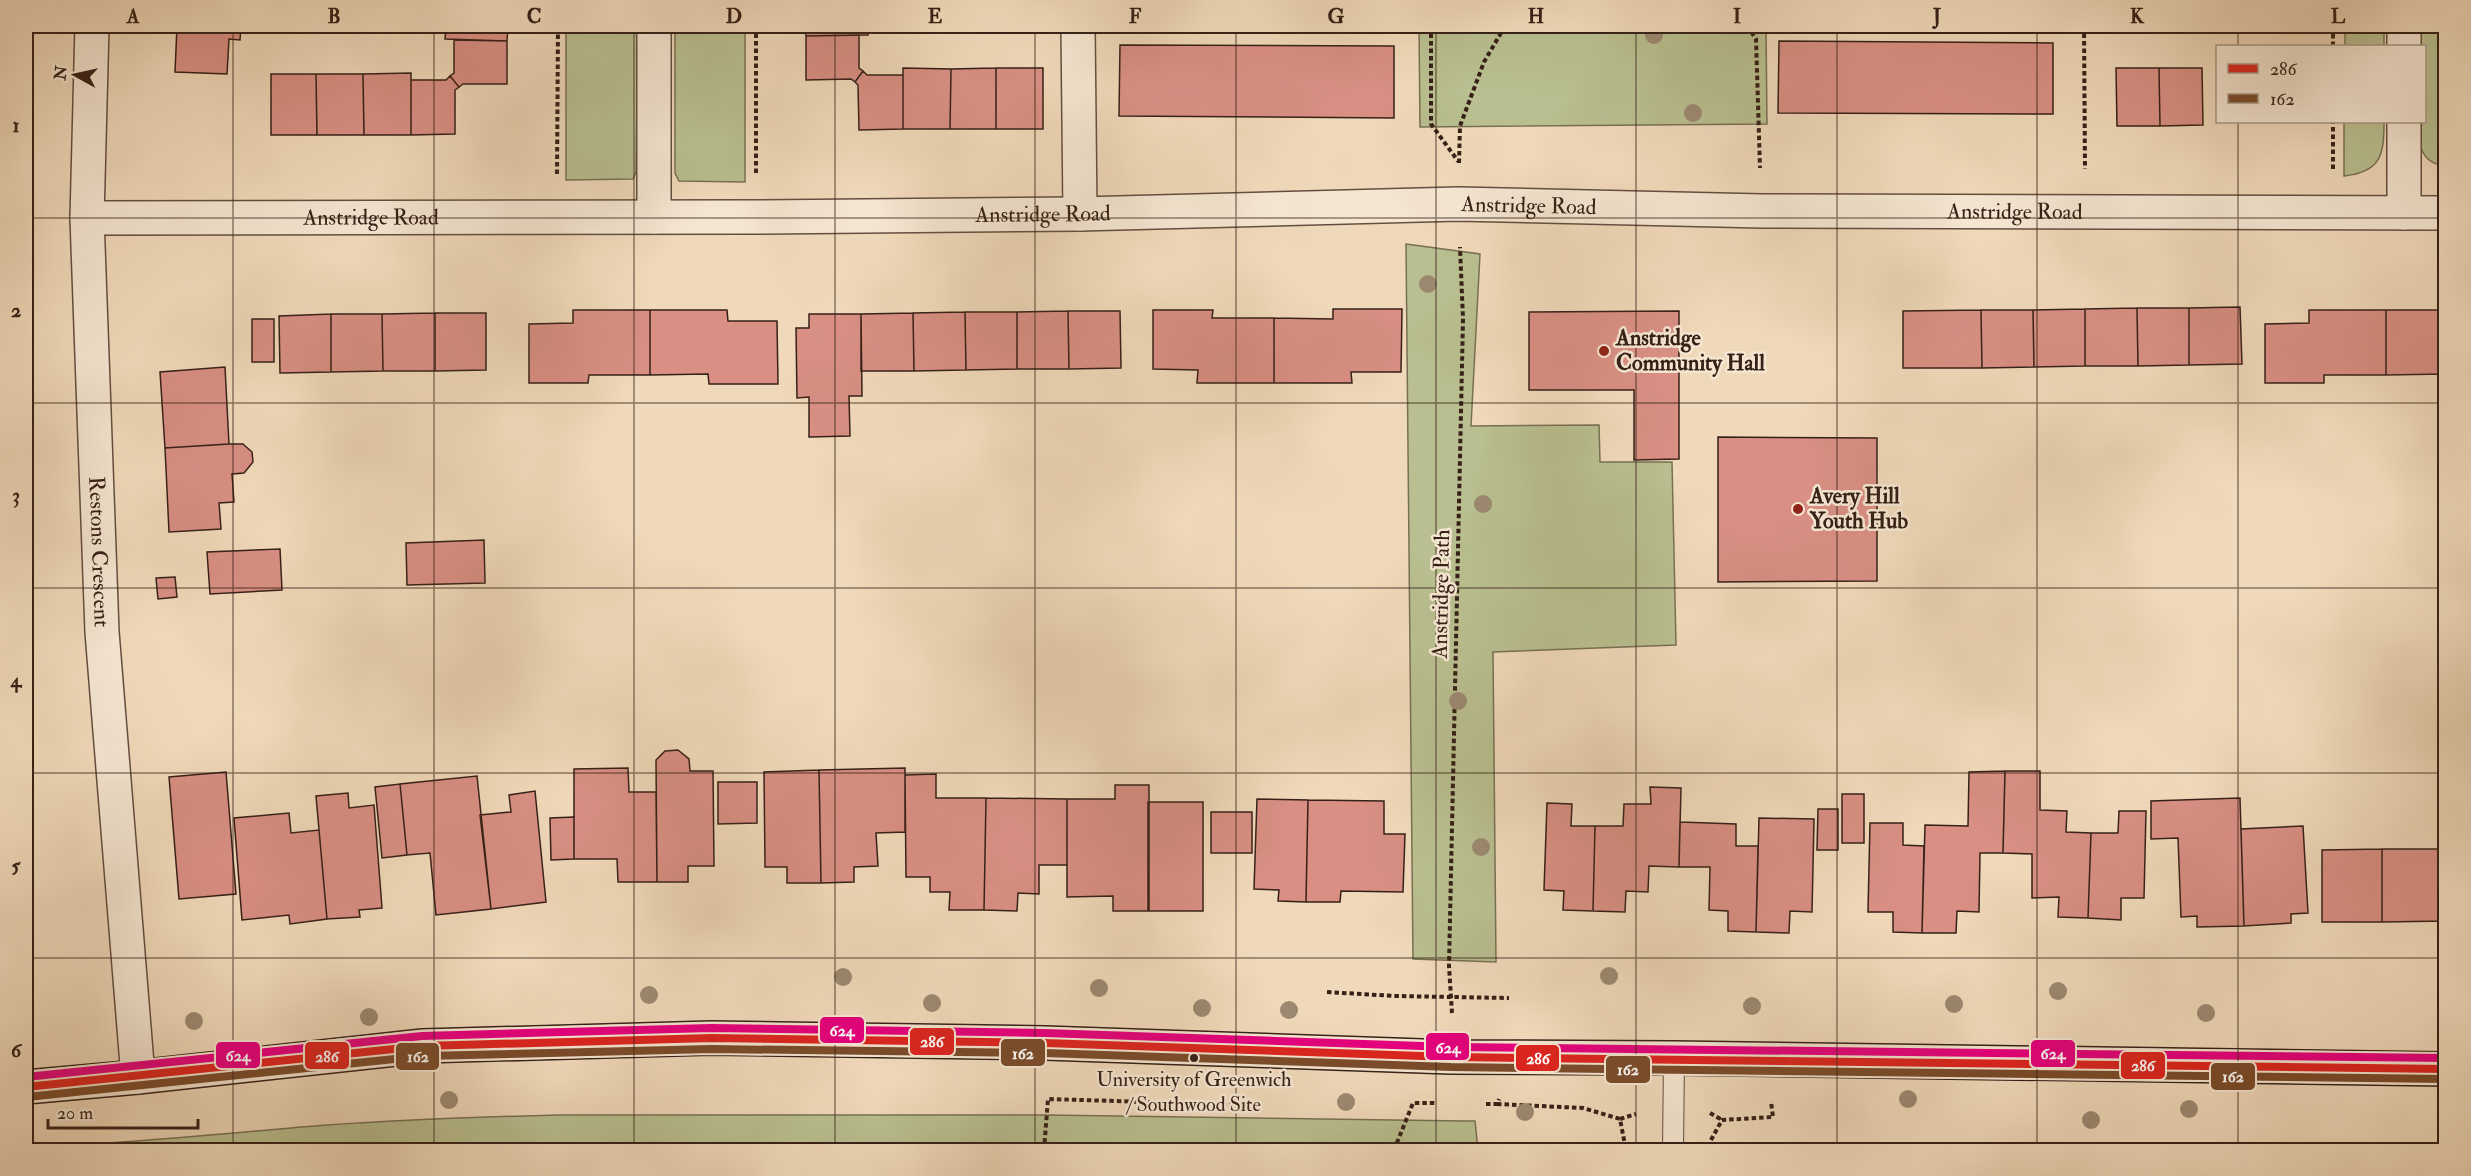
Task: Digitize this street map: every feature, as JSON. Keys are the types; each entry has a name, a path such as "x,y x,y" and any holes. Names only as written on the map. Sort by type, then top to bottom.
{"street":[{"name":"Restons Crescent","path":"92,26 87,218 102,632 138,1077"},
{"path":"654,26 654,217"},
{"path":"1078,26 1080,214"},
{"path":"2404,26 2404,45"},
{"path":"2404,123 2404,213"},
{"name":"Anstridge Road","path":"87,218 1080,214 1458,204 1762,211 2445,213"},
{"path":"26,1087 423,1046 711,1038 1045,1043 1452,1057 2445,1069"}],"lane":[{"path":"1673,1150 1674,1058"}],"path":[{"path":"557,217 558,26"},
{"path":"756,26 756,217"},
{"path":"1431,26 1431,124 1459,162"},
{"path":"1458,173 1460,126 1484,62 1505,26"},
{"path":"1747,26 1756,39 1762,211"},
{"path":"2084,26 2085,212"},
{"path":"2333,26 2333,45"},
{"name":"Anstridge Path","path":"1452,1020 1449,966 1463,319 1460,245"},
{"path":"1327,992 1509,998"},
{"path":"1710,1113 1722,1120 1773,1117 1770,1095"},
{"path":"1044,1150 1048,1099 1248,1105"},
{"path":"1394,1150 1413,1103"},
{"path":"1497,1104 1583,1108 1620,1119 1636,1114"},
{"path":"1620,1119 1626,1150"},
{"path":"1710,1140 1722,1120"}],"green space":[{"path":"566,26 638,26 636,172 633,179 566,180"},
{"path":"675,26 745,26 745,182 679,181 675,173"},
{"path":"1419,26 1766,26 1767,124 1420,127"},
{"path":"2345,26 2384,26 2384,45 2345,45"},
{"path":"2418,26 2445,26 2445,166 2430,161 2422,151 2420,144 2418,123 2426,123 2426,45 2418,45"},
{"path":"2344,123 2384,123 2383,144 2378,160 2366,171 2344,176"},
{"path":"1406,244 1480,254 1471,426 1599,425 1600,462 1672,462 1676,645 1493,652 1496,962 1413,959"},
{"path":"560,1115 1047,1115 1475,1121 1478,1150 26,1150 26,1148 334,1125"}],"building":[{"path":"177,26 241,26 240,40 229,39 227,74 175,72"},
{"path":"446,26 508,26 507,41 445,39"},
{"path":"805,26 868,26 868,35 806,36"},
{"path":"2237,26 2295,26 2295,31 2237,31"},
{"path":"859,35 859,68 863,71 855,82 851,79 806,80 806,36"},
{"path":"454,40 507,41 507,84 463,84 459,87 450,76 454,73"},
{"path":"1779,41 2053,43 2053,114 1778,113"},
{"path":"1120,45 1394,46 1394,118 1119,116"},
{"path":"903,68 951,69 950,129 903,129"},
{"path":"996,68 996,129 950,129 951,69"},
{"path":"996,68 1043,68 1043,129 996,129"},
{"path":"2116,68 2159,68 2160,126 2117,126"},
{"path":"2159,68 2202,68 2203,125 2160,126"},
{"path":"863,71 867,75 903,75 903,129 859,130 858,85 855,82"},
{"path":"411,73 411,135 364,135 363,74"},
{"path":"271,74 316,74 317,135 271,135"},
{"path":"316,74 363,74 364,135 317,135"},
{"path":"450,76 459,87 455,90 455,134 411,135 411,80 446,80"},
{"path":"2240,307 2242,364 2189,365 2189,308"},
{"path":"2137,308 2189,308 2189,365 2138,366"},
{"path":"2137,308 2138,366 2085,366 2085,309"},
{"path":"1333,309 1402,309 1401,372 1351,372 1352,383 1274,383 1274,318 1333,319"},
{"path":"2085,309 2085,366 2034,367 2033,310"},
{"path":"573,310 650,310 650,375 589,375 588,383 529,383 529,324 573,323"},
{"path":"650,310 727,310 728,321 777,321 778,384 709,384 708,374 650,375"},
{"path":"1153,310 1213,310 1212,318 1274,318 1274,383 1197,383 1198,370 1153,369"},
{"path":"1981,310 2033,310 2034,367 1982,368"},
{"path":"1981,310 1982,368 1903,368 1903,311"},
{"path":"2309,310 2386,310 2386,375 2324,375 2324,383 2265,383 2265,324 2309,323"},
{"path":"2386,310 2446,310 2446,384 2445,374 2386,375"},
{"path":"1068,311 1120,311 1121,368 1069,369"},
{"path":"1068,311 1069,369 1017,369 1017,312"},
{"name":"Anstridge Community Hall","path":"1679,311 1679,459 1634,460 1634,390 1529,390 1529,312"},
{"path":"965,312 1017,312 1017,369 966,370"},
{"path":"965,312 966,370 914,371 913,313"},
{"path":"435,313 486,313 486,370 435,371"},
{"path":"435,313 435,371 383,371 382,314"},
{"path":"913,313 914,371 861,371 861,314"},
{"path":"331,314 382,314 383,371 331,372"},
{"path":"331,314 331,372 280,373 279,316"},
{"path":"809,314 861,314 862,396 849,396 850,436 809,437 809,397 797,398 796,328 809,328"},
{"path":"252,319 274,319 274,362 252,362"},
{"path":"225,367 229,444 165,448 160,372"},
{"name":"Avery Hill Youth Hub","path":"1718,437 1877,438 1877,581 1718,582"},
{"path":"243,444 252,452 253,462 244,473 232,474 234,502 219,503 221,529 169,532 165,448"},
{"path":"484,540 485,583 407,585 406,543"},
{"path":"280,549 282,590 210,594 207,552"},
{"path":"175,577 177,597 158,599 156,578"},
{"path":"678,750 689,759 690,771 713,771 714,866 688,866 688,882 657,882 656,760 665,751"},
{"path":"628,768 629,792 656,792 657,882 618,882 617,859 574,859 574,769"},
{"path":"905,768 905,832 876,833 878,866 854,867 854,882 821,883 819,770"},
{"path":"819,770 821,883 787,883 787,867 765,867 764,772"},
{"path":"2005,771 2003,853 1980,853 1979,912 1957,911 1956,933 1922,933 1925,825 1968,826 1969,772"},
{"path":"2005,771 2040,771 2040,810 2067,811 2066,832 2091,833 2088,918 2058,917 2059,897 2032,898 2032,854 2003,853"},
{"path":"226,772 236,894 179,899 169,777"},
{"path":"936,774 936,798 986,798 984,910 949,910 950,892 930,892 930,877 906,877 905,775"},
{"path":"477,776 491,909 436,915 430,853 407,855 400,784"},
{"path":"718,782 757,782 757,823 718,824"},
{"path":"400,784 407,855 382,858 375,787"},
{"path":"1115,785 1149,785 1149,911 1113,911 1113,896 1067,897 1067,799 1115,799"},
{"path":"1650,787 1681,788 1679,867 1649,866 1648,892 1626,891 1625,912 1593,911 1595,826 1623,826 1624,804 1651,804"},
{"path":"535,791 546,902 491,909 480,815 511,812 509,795"},
{"path":"348,793 349,808 374,805 382,908 359,910 360,917 327,919 316,796"},
{"path":"1842,794 1864,794 1864,843 1842,843"},
{"path":"986,798 1067,799 1067,865 1039,865 1039,894 1018,893 1017,911 984,910"},
{"path":"2240,798 2244,926 2197,927 2197,916 2181,917 2178,838 2151,839 2151,801"},
{"path":"1257,799 1308,800 1306,902 1278,901 1279,890 1254,889"},
{"path":"1308,800 1384,801 1384,834 1405,834 1403,892 1341,891 1340,902 1306,902"},
{"path":"1148,802 1203,802 1203,911 1148,911"},
{"path":"1547,803 1572,804 1571,826 1595,826 1593,911 1563,910 1564,891 1544,890"},
{"path":"1818,809 1838,809 1838,850 1817,850"},
{"path":"2119,811 2146,811 2144,898 2121,898 2121,920 2088,918 2091,833 2118,833"},
{"path":"1211,812 1252,812 1252,853 1211,853"},
{"path":"289,813 291,833 319,830 327,919 290,924 289,915 242,920 234,818"},
{"path":"574,817 574,859 551,860 550,818"},
{"path":"1759,818 1814,819 1812,912 1790,911 1789,933 1756,932"},
{"path":"1680,822 1736,824 1736,846 1758,846 1756,932 1728,931 1728,911 1709,910 1710,867 1679,867"},
{"path":"1870,823 1903,823 1903,845 1924,846 1922,933 1893,932 1893,912 1868,912"},
{"path":"2303,826 2308,913 2291,914 2291,923 2244,926 2241,829"},
{"path":"2382,849 2446,849 2446,921 2382,922"},
{"path":"2382,849 2382,922 2322,922 2322,850"}],"transit line":[{"name":"624","path":"26,1077 422,1036 711,1028 1045,1033 1451,1047 2446,1058"},
{"name":"286","path":"26,1087 423,1046 711,1038 1045,1043 1451,1057 2446,1069"},
{"name":"162","path":"27,1097 424,1056 711,1049 1045,1053 1451,1067 2446,1079"}],"place":[{"name":"Anstridge Community Hall","path":"1604,351"},
{"name":"Avery Hill Youth Hub","path":"1798,509"},
{"name":"University of Greenwich / Southwood Site","path":"1194,1058"}]}
